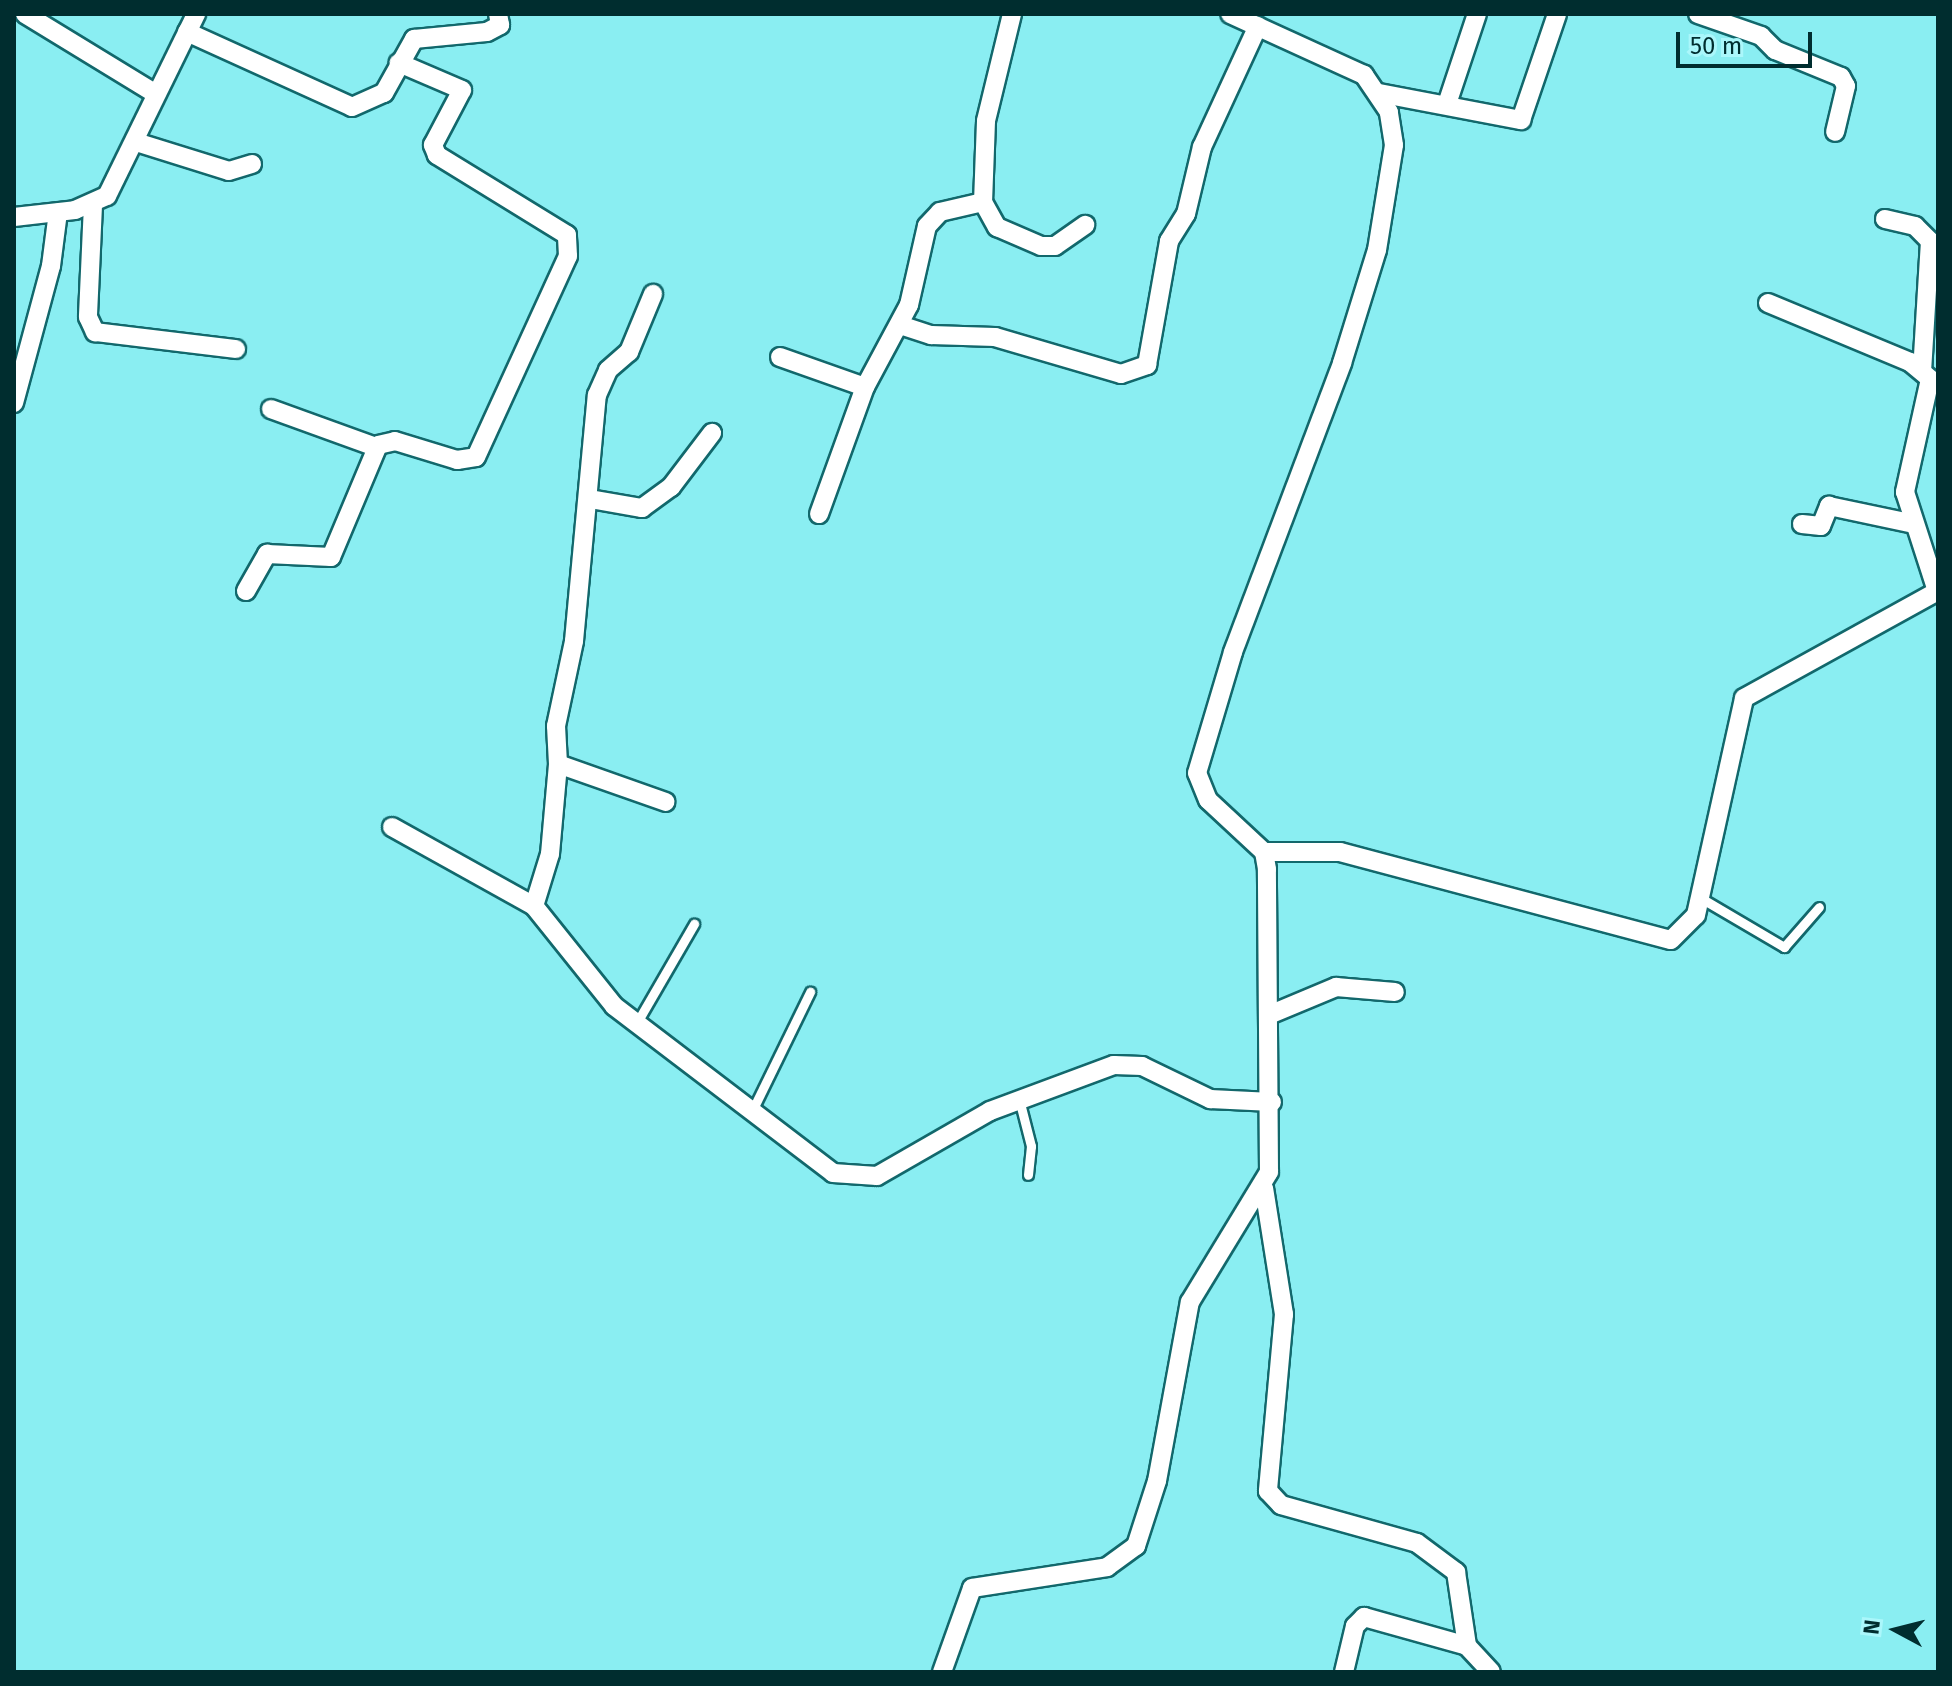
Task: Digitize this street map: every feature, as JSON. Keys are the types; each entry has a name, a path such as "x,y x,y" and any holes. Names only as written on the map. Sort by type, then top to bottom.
{"street":[{"path":"25,14 156,94"},
{"path":"14,217 93,205 119,183 156,94 196,14"},
{"path":"187,32 352,107 375,102 419,36 487,32 500,25 498,14"},
{"path":"1012,14 989,106 983,202 997,227 1041,246 1055,246 1085,225"},
{"path":"1230,14 1343,62 1379,93 1521,120 1557,14"},
{"path":"1447,104 1477,14"},
{"path":"1698,14 1761,36 1775,50 1841,77 1846,86 1835,132"},
{"path":"900,325 920,334 995,337 1121,374 1147,365 1169,241 1186,214 1202,147 1258,26"},
{"path":"271,409 376,447 395,441 457,460 476,457 538,334 570,245 567,235 437,155 433,145 462,90 399,63"},
{"path":"1379,93 1394,145 1377,250 1199,755 1200,789 1264,852 1353,855 1657,939 1681,936 1699,897 1744,698 1938,591 1910,523 1905,492 1932,387 1922,370 1930,241 1915,226 1885,219"},
{"path":"136,142 229,171 252,164"},
{"path":"819,514 865,387 900,325 933,217 983,202"},
{"path":"93,205 88,317 95,332 236,349"},
{"path":"14,403 51,266 58,212"},
{"path":"534,906 550,854 558,764 556,726 590,499 597,395 608,370 629,352 653,294"},
{"path":"1768,303 1922,370"},
{"path":"780,357 865,387"},
{"path":"590,499 642,508 671,487 712,433"},
{"path":"246,591 267,554 331,557 376,447"},
{"path":"1802,524 1821,526 1829,506 1910,523"},
{"path":"558,764 666,802"},
{"path":"392,827 534,906 591,981 636,1024 817,1164 864,1178 1019,1099 1089,1071 1132,1065 1210,1099 1272,1102"},
{"path":"1264,852 1272,1102 1264,1188 1284,1314 1268,1491 1281,1505 1427,1548 1460,1581 1467,1646"},
{"path":"1269,1015 1336,987 1395,992"},
{"path":"942,1672 972,1588 1107,1567 1136,1546 1154,1496 1190,1302 1264,1188"},
{"path":"1344,1672 1364,1617 1467,1646 1491,1672"}],"lane":[{"path":"1699,897 1784,947 1819,907"},
{"path":"636,1024 694,924"},
{"path":"751,1113 810,992"},
{"path":"1019,1099 1031,1146 1028,1175"}]}
